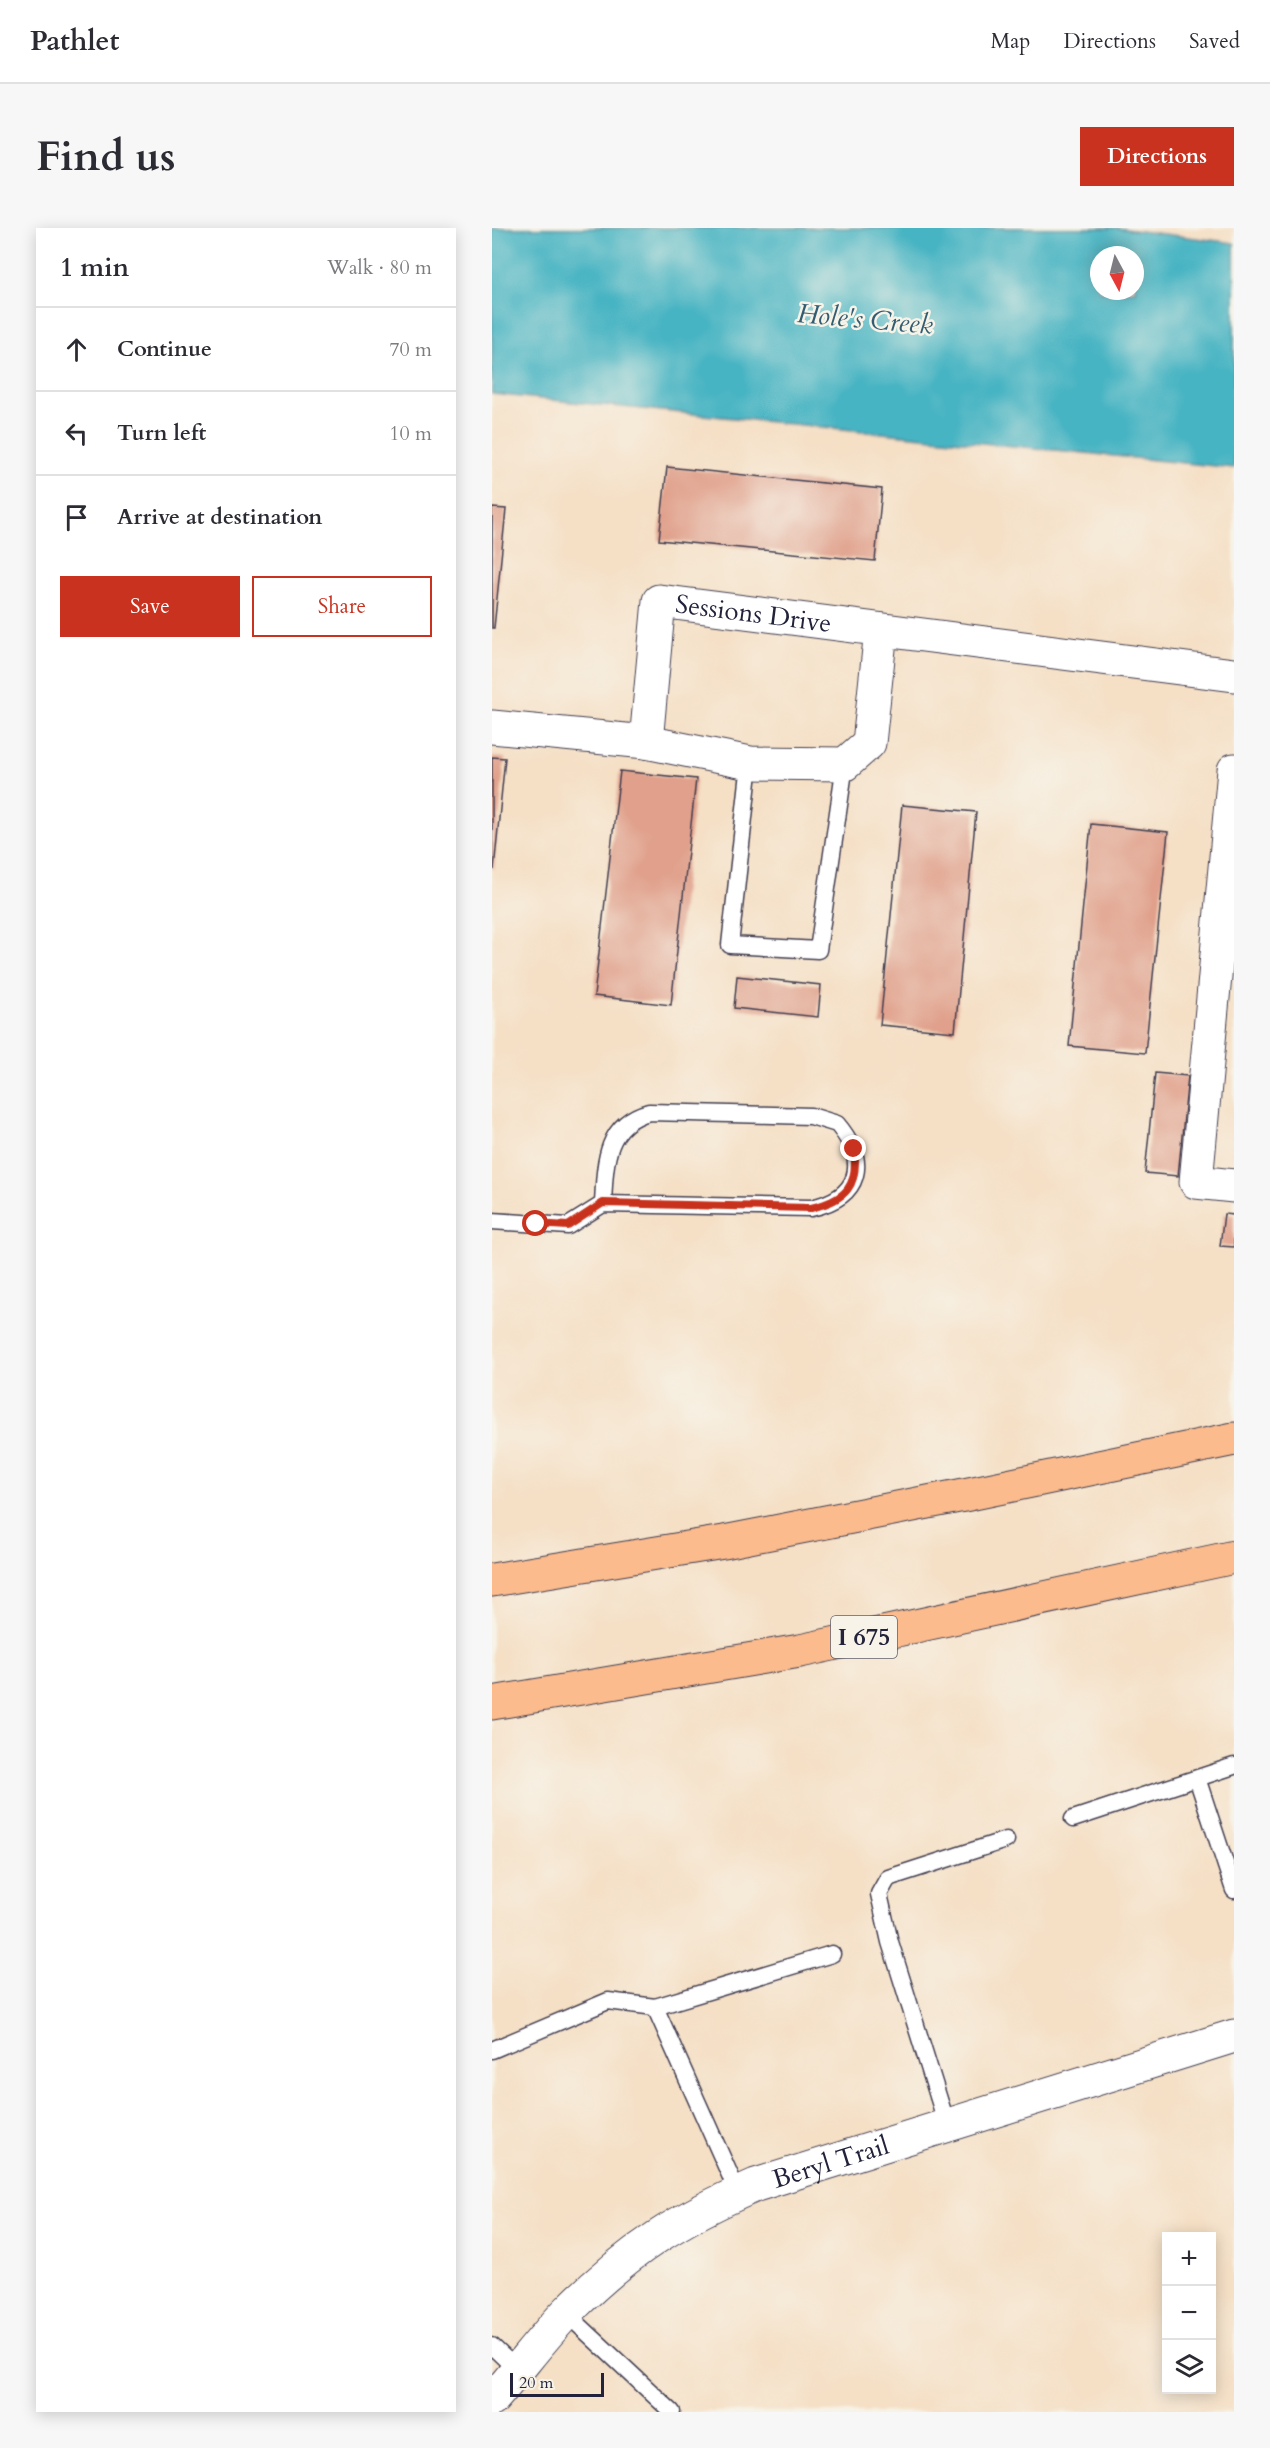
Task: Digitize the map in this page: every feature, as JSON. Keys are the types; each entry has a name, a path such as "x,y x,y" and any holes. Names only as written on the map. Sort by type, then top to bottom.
{"highway":[{"path":"492,1580 724,1542 969,1494 1234,1438"},
{"name":"I 675","path":"492,1703 800,1651 1234,1557"}],"street":[{"name":"Sessions Drive","path":"646,742 659,601 1234,675"},
{"path":"492,727 646,742 750,763 845,764 869,743 881,630"},
{"path":"1234,770 1196,1182 1234,1186"},
{"name":"Beryl Trail","path":"492,2400 566,2313 608,2272 652,2239 699,2211 756,2185 1234,2036"}],"lane":[{"path":"750,763 730,945 818,950 845,764"},
{"path":"492,1221 568,1226 603,1203 811,1208 842,1196 852,1184 856,1167 854,1149 837,1124 811,1116 649,1112 638,1115 627,1123 611,1143 605,1161 603,1203"},
{"path":"1073,1819 1234,1766"},
{"path":"1197,1778 1234,1890"},
{"path":"947,2126 890,1942 879,1894 888,1878 1006,1840"},
{"path":"492,2050 608,2001 655,2007 832,1954"},
{"path":"655,2007 738,2193"},
{"path":"566,2313 672,2412"},
{"path":"492,2346 517,2370"}],"water":[{"name":"Hole's Creek","path":"492,228 1117,228 1234,243 1234,468 492,394"}],"building":[{"path":"667,467 882,489 875,561 659,540"},
{"path":"492,508 506,509 494,628 492,628"},
{"path":"492,757 505,758 494,869 492,868"},
{"path":"620,771 696,779 671,1005 594,996"},
{"path":"902,805 976,812 955,1032 880,1025"},
{"path":"1091,824 1168,832 1145,1053 1069,1046"},
{"path":"737,976 821,985 818,1017 734,1008"},
{"path":"1155,1073 1188,1076 1178,1176 1145,1173"},
{"path":"1224,1214 1234,1215 1234,1247 1220,1246"}],"route":[{"path":"536,1224 568,1226 603,1203 811,1208 842,1196 852,1184 856,1167 854,1149"}]}
